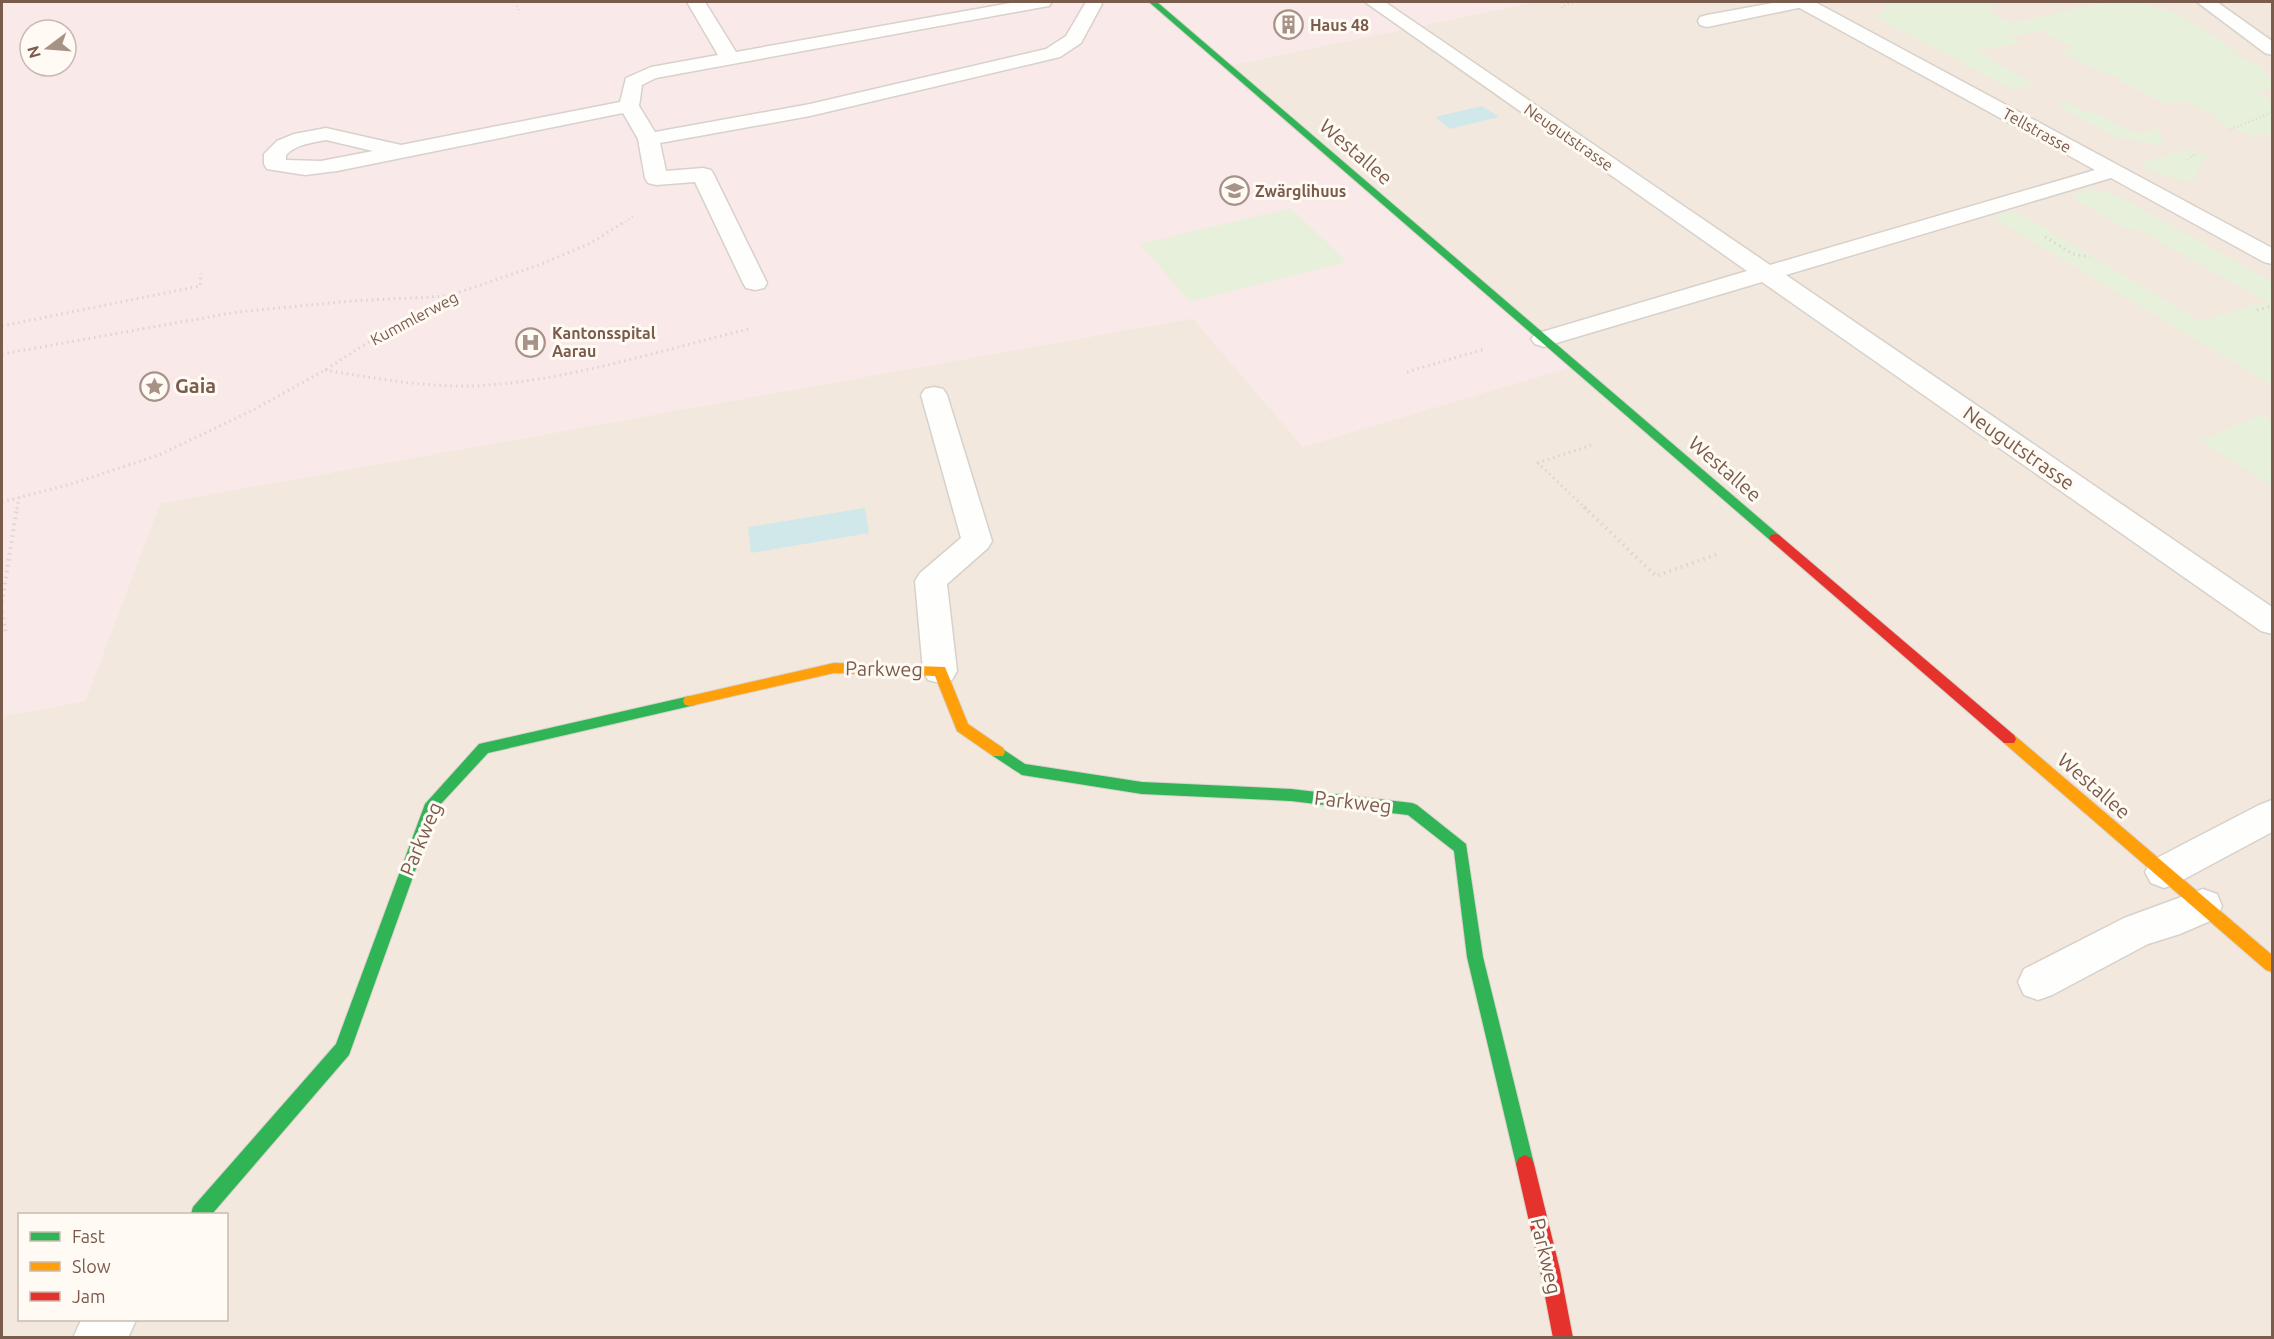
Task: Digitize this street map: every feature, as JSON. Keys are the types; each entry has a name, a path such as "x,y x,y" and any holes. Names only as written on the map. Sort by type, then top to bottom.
{"street":[{"path":"696,2 730,59"},
{"path":"755,283 703,175 656,178 649,139 629,106 633,82 651,73 1043,2"},
{"path":"1070,2 1093,4 1114,2"},
{"name":"Westallee","path":"1153,2 2272,965"},
{"name":"Neugutstrasse","path":"1374,2 2272,623"},
{"path":"1707,21 1803,2"},
{"name":"Tellstrasse","path":"1803,2 2272,257"},
{"path":"2206,2 2272,49"},
{"path":"649,139 845,102 1080,46 1093,4"},
{"path":"401,151 326,134 301,138 284,145 275,154 275,164 291,169 318,167 401,151 629,106"},
{"path":"1544,339 2113,171"},
{"path":"934,395 978,541 930,581 940,671"},
{"name":"Parkweg","path":"202,1213 343,1049 432,804 484,748 834,668 940,671 962,727 1022,769 1142,788 1291,795 1412,809 1461,848 1474,957 1550,1270 1563,1338"},
{"path":"2164,872 2272,815"},
{"path":"2038,982 2138,930 2166,922 2203,906"},
{"path":"97,1338 111,1321"}],"path":[{"path":"515,2 520,13"},
{"path":"1562,8 1562,6 1576,2"},
{"path":"2230,130 2272,112"},
{"name":"Kummlerweg","path":"2,502 70,484 159,455 253,410 325,370 400,322 452,295 539,265 591,243 631,219 646,201 656,178"},
{"path":"2,326 200,286 201,273"},
{"path":"325,370 416,384 492,384 588,368 774,322 755,283"},
{"path":"2,354 237,312 351,301 452,295"},
{"path":"2257,310 2272,306"},
{"path":"1407,372 1491,348"},
{"path":"1599,443 1538,463 1656,576 1720,553"},
{"path":"2,602 19,497"},
{"path":"2,612 6,634"}],"shaded area":[{"name":"Kantonsspital Aarau","path":"2,2 1535,2 1226,66 1575,366 1303,447 1193,318 160,503 85,701 2,716"},
{"path":"1535,2 2272,2 2272,1337 2,1338 2,716 85,701 160,503 1193,318 1303,447 1226,66"}],"green space":[{"path":"1879,2 1984,2 1997,8 1987,11 2010,23 2109,2 2135,2 2178,14 2223,42 2242,58 2260,65 2266,76 2272,78 2272,89 2255,91 2272,100 2272,134 2261,132 2258,135 2250,135 2221,124 2214,115 2185,101 2166,104 2120,81 2118,76 2104,74 2060,51 2074,48 2041,31 2010,37 2020,43 1976,51 2030,82 2031,86 2014,90 1876,17 1887,6"},
{"path":"2058,101 2067,102 2084,112 2090,110 2136,134 2158,129 2163,141 2159,145 2115,137 2065,110"},
{"path":"2189,150 2209,157 2198,167 2195,179 2184,181 2143,168 2146,161"},
{"path":"2088,190 2106,192 2126,200 2272,282 2272,306 2268,308 2272,311 2272,385 1992,217 2011,211 2026,217 2200,321 2267,302 2136,228 2129,230 2073,198 2073,194"},
{"path":"1291,208 1347,262 1190,302 1140,244"},
{"path":"2261,415 2272,422 2272,486 2200,441"}],"water":[{"path":"1482,106 1499,117 1450,129 1435,117"},
{"path":"865,508 869,533 751,553 748,527"}],"traffic: fast":[{"path":"1153,2 1775,538"},
{"path":"201,1213 343,1049 432,804 484,748 690,701"},
{"path":"998,752 1022,769 1142,788 1291,795 1412,809 1461,848 1475,957 1525,1164"}],"traffic: slow":[{"path":"690,701 834,668 940,671 962,727 998,752"},
{"path":"2009,739 2272,965"}],"traffic: jam":[{"path":"1775,538 2009,739"},
{"path":"1525,1164 1550,1270 1563,1338"}],"place":[{"name":"Haus 48","path":"1289,25"},
{"name":"Zwärglihuus","path":"1234,191"},
{"name":"Kantonsspital Aarau","path":"531,342"},
{"name":"Gaia","path":"154,386"}]}
